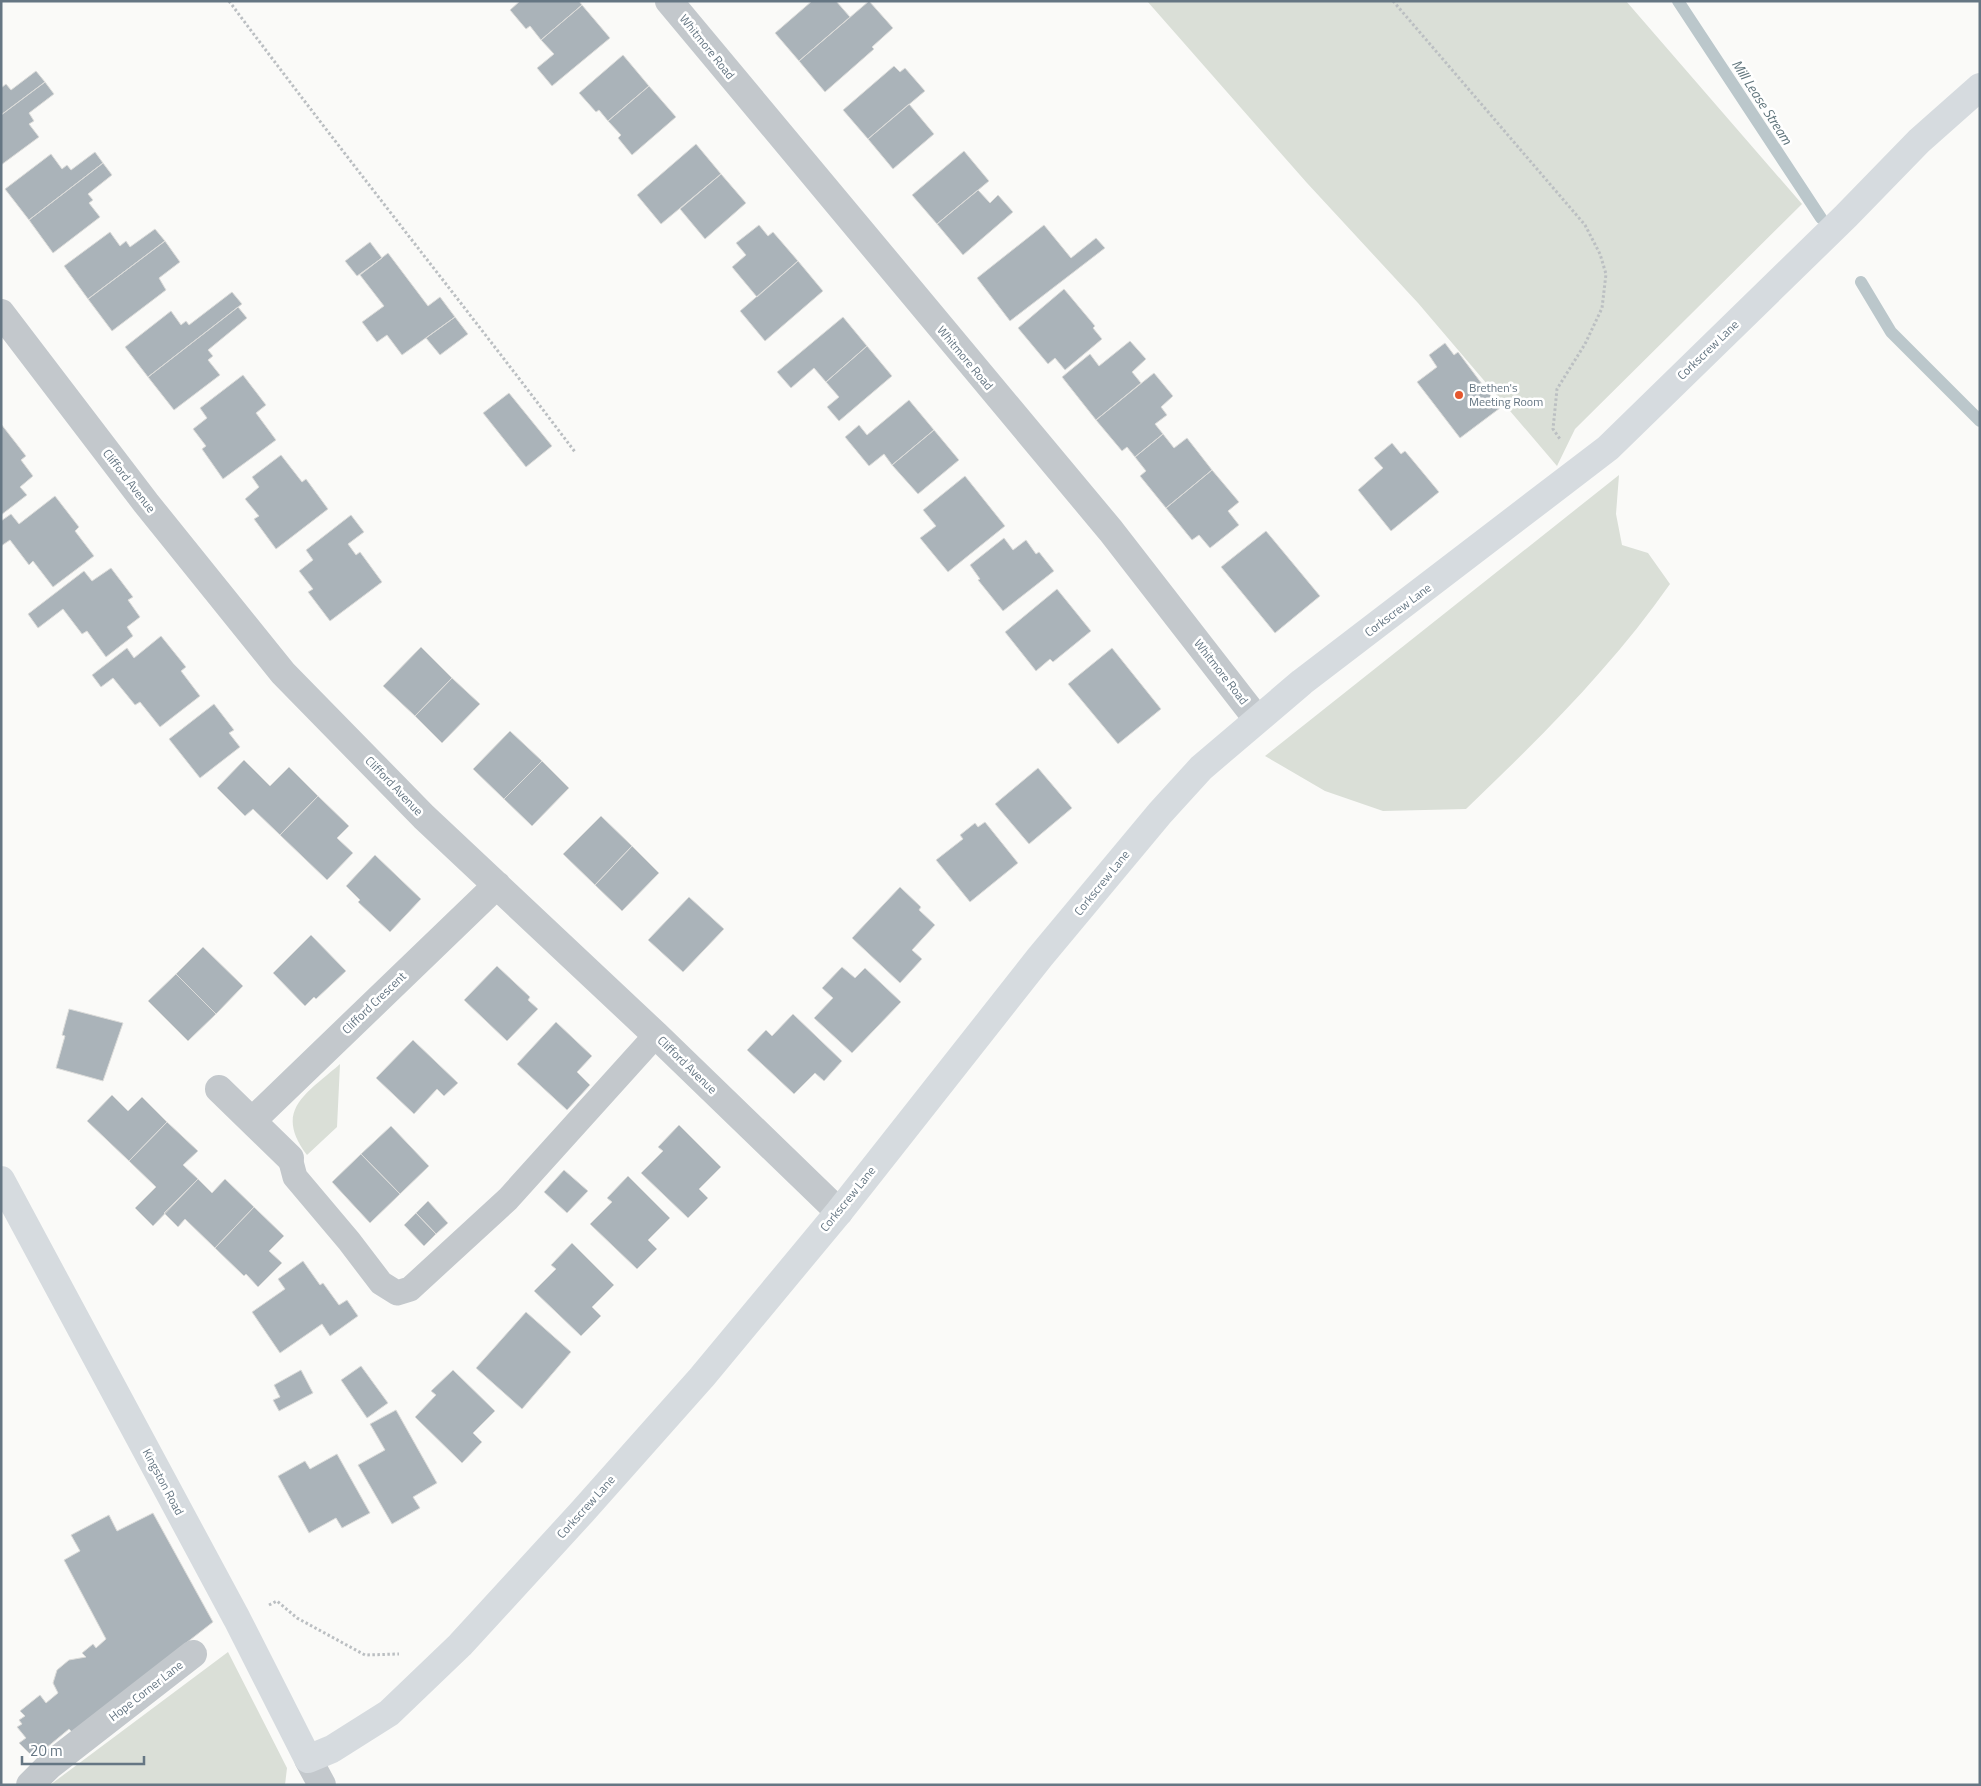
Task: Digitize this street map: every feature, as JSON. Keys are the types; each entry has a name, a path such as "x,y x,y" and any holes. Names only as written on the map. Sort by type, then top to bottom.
{"street":[{"name":"Whitmore Road","path":"669,1 1111,530 1257,719"},
{"name":"Corkscrew Lane","path":"308,1759 332,1749 389,1713 460,1645 582,1512 702,1377 839,1212 1040,957 1160,813 1201,768 1302,682 1608,448 1840,222 1919,141 1980,87"},
{"name":"Clifford Avenue","path":"1,313 146,503 283,673 424,817 656,1035 839,1212"},
{"name":"Clifford Crescent","path":"252,1121 497,885"},
{"path":"220,1089 290,1158"},
{"name":"Kingston Road","path":"1,1180 237,1619 322,1785"},
{"name":"Hope Corner Lane","path":"30,1785 50,1766 193,1654"}],"lane":[{"path":"290,1158 295,1177 349,1240 381,1283 397,1293 410,1289 508,1199 656,1035"}],"path":[{"path":"229,1 340,149 458,297 575,452"},
{"path":"1393,1 1585,225 1600,254 1606,274 1602,308 1585,344 1557,389 1554,413 1553,428 1580,471"},
{"path":"237,1619 277,1602 297,1618 365,1656 407,1654"}],"shaded area":[{"path":"1147,1 1626,1 1802,204 1575,429 1557,466 1418,303 1307,183"},
{"path":"1619,475 1616,514 1622,545 1648,553 1670,584 1648,615 1574,701 1466,809 1383,811 1325,791 1265,756"},
{"path":"340,1064 337,1127 307,1155 297,1139 293,1126 294,1114 298,1104 306,1094"},
{"path":"228,1652 287,1768 285,1785 50,1785"}],"building":[{"path":"520,1 579,1 582,5 541,40 530,26 526,29 510,10"},
{"path":"812,1 836,1 850,17 799,61 775,33"},
{"path":"869,1 893,28 872,47 874,49 825,92 799,61"},
{"path":"582,5 610,38 552,86 537,68 554,54 541,40"},
{"path":"623,55 649,86 608,121 599,110 596,112 579,93"},
{"path":"894,66 900,72 905,68 925,91 868,139 843,110"},
{"path":"36,71 45,82 1,115 1,88 6,84 11,90"},
{"path":"45,82 54,94 29,113 34,121 29,124 39,137 1,165 1,115"},
{"path":"649,86 676,117 632,155 618,138 621,135 608,121"},
{"path":"909,104 934,134 893,169 868,139"},
{"path":"696,144 721,174 661,224 637,195"},
{"path":"964,151 989,181 937,224 912,195"},
{"path":"95,152 103,163 29,220 5,189 51,154 62,169 67,165 71,170"},
{"path":"103,163 112,175 88,194 93,200 89,203 100,217 53,253 29,220"},
{"path":"721,174 746,203 705,239 680,209"},
{"path":"978,190 990,203 998,195 1013,212 963,255 937,224"},
{"path":"759,225 768,236 773,232 798,261 757,297 732,267 746,255 736,243"},
{"path":"1044,225 1071,258 1096,238 1105,248 1010,321 977,278"},
{"path":"155,229 165,241 88,299 64,266 110,232 120,246 126,241 130,247"},
{"path":"165,241 180,262 159,278 166,290 112,331 88,299"},
{"path":"370,242 382,258 357,276 345,261"},
{"path":"388,253 428,306 440,297 455,317 402,355 387,335 377,342 362,322 384,306 360,275"},
{"path":"798,261 823,291 765,341 740,311"},
{"path":"1064,289 1095,326 1093,328 1102,339 1065,370 1055,358 1048,364 1018,328"},
{"path":"232,292 242,304 148,377 125,347 171,311 181,325 186,321 189,325"},
{"path":"238,307 247,318 208,350 213,356 208,360 220,375 174,410 148,377"},
{"path":"455,317 468,334 440,355 426,338"},
{"path":"843,317 867,346 826,382 814,368 791,388 777,372"},
{"path":"1130,341 1146,359 1132,372 1141,383 1096,420 1062,377 1090,354 1099,366"},
{"name":"Brethen's Meeting Room","path":"1445,343 1454,355 1458,352 1500,408 1460,438 1417,382 1437,367 1429,355"},
{"path":"867,346 892,376 839,421 827,407 839,397 826,382"},
{"path":"1154,373 1173,396 1161,407 1167,415 1155,424 1163,434 1135,457 1127,447 1122,451 1096,420"},
{"path":"243,375 266,405 256,413 276,440 223,479 202,449 206,446 193,429 207,418 200,408"},
{"path":"509,393 552,446 526,467 483,413"},
{"path":"909,400 934,430 892,465 884,454 869,466 845,437 859,425 867,435"},
{"path":"1,424 26,456 21,460 33,476 20,487 27,495 1,515"},
{"path":"934,430 959,460 918,494 892,465"},
{"path":"1163,434 1174,448 1187,438 1212,470 1166,508 1140,476 1146,471 1135,457"},
{"path":"1392,443 1401,454 1405,451 1439,492 1391,531 1358,490 1383,468 1374,458"},
{"path":"281,455 302,482 306,479 328,509 276,549 254,519 259,516 245,499 259,487 252,477"},
{"path":"1212,470 1239,502 1228,511 1239,525 1210,548 1199,535 1192,540 1166,508"},
{"path":"965,476 1005,526 948,572 920,538 936,526 923,510"},
{"path":"55,496 79,527 75,531 94,556 53,587 33,561 29,565 10,540 1,546 1,521 11,514 19,524"},
{"path":"351,515 364,532 348,544 356,555 360,552 382,582 330,621 308,592 313,589 299,571 313,560 306,550"},
{"path":"1266,531 1320,596 1275,633 1221,567"},
{"path":"1004,538 1013,550 1026,540 1036,554 1039,552 1054,571 1003,611 978,580 980,579 970,565"},
{"path":"111,568 133,597 128,600 140,617 127,627 133,636 106,657 87,631 82,634 63,609 38,628 28,614 84,571 92,581"},
{"path":"1057,589 1091,631 1053,662 1050,659 1036,671 1005,632"},
{"path":"161,636 186,667 181,671 200,696 160,727 140,702 135,705 113,678 101,687 92,675 127,648 134,658"},
{"path":"421,647 452,678 415,716 383,686"},
{"path":"1112,648 1161,709 1118,744 1068,684"},
{"path":"452,678 480,704 442,743 415,716"},
{"path":"214,704 234,730 229,733 240,747 200,778 169,739"},
{"path":"510,731 542,761 504,799 473,769"},
{"path":"244,760 270,786 289,767 318,796 280,835 253,809 245,816 217,788"},
{"path":"542,761 569,788 532,826 504,799"},
{"path":"1038,768 1072,808 1029,844 995,804"},
{"path":"318,796 349,826 337,838 353,853 327,880 280,835"},
{"path":"601,816 632,846 595,885 563,854"},
{"path":"985,822 1018,863 970,902 936,860 963,839 960,835 975,823 978,827"},
{"path":"632,846 659,873 622,911 595,885"},
{"path":"375,855 421,899 390,932 358,902 360,900 346,886"},
{"path":"900,887 921,907 919,910 935,925 912,950 922,959 900,983 852,938"},
{"path":"689,897 724,929 683,972 648,940"},
{"path":"311,935 346,971 316,999 314,997 305,1006 273,973"},
{"path":"203,947 243,986 216,1014 176,974"},
{"path":"497,966 530,997 528,1000 538,1009 507,1041 464,1000"},
{"path":"842,967 855,978 865,968 901,1002 852,1053 814,1018 833,998 822,988"},
{"path":"176,974 216,1014 188,1041 148,1001"},
{"path":"69,1009 123,1023 103,1081 56,1068 65,1036 62,1035"},
{"path":"793,1014 842,1061 824,1081 815,1073 794,1094 747,1050 766,1030 772,1036"},
{"path":"556,1022 592,1056 577,1072 590,1085 567,1110 517,1064"},
{"path":"413,1040 458,1083 444,1096 437,1089 414,1114 376,1078"},
{"path":"112,1095 128,1111 142,1097 167,1122 129,1161 87,1121"},
{"path":"167,1122 198,1151 183,1165 198,1179 153,1226 135,1208 156,1187 129,1161"},
{"path":"679,1125 721,1167 699,1189 708,1198 688,1218 641,1173 663,1151 658,1147"},
{"path":"391,1126 429,1166 400,1194 361,1154"},
{"path":"361,1154 400,1194 370,1223 332,1182"},
{"path":"564,1170 588,1191 567,1213 544,1192"},
{"path":"628,1176 670,1218 648,1240 657,1249 637,1269 590,1224 612,1202 607,1198"},
{"path":"198,1179 212,1193 225,1179 254,1207 215,1248 185,1219 178,1227 164,1213"},
{"path":"428,1201 448,1223 436,1234 416,1213"},
{"path":"254,1207 284,1236 269,1251 282,1263 258,1287 246,1274 244,1276 215,1248"},
{"path":"416,1213 436,1234 424,1246 404,1225"},
{"path":"572,1243 614,1285 592,1307 601,1316 581,1336 534,1291 556,1269 551,1265"},
{"path":"303,1261 320,1285 323,1283 339,1305 347,1300 358,1316 330,1336 322,1324 280,1353 252,1312 285,1289 278,1279"},
{"path":"526,1312 571,1352 522,1409 476,1368"},
{"path":"361,1366 388,1403 367,1418 341,1380"},
{"path":"301,1370 313,1393 279,1411 273,1400 280,1397 274,1385"},
{"path":"453,1370 495,1411 473,1433 482,1442 462,1463 415,1417 436,1395 431,1391"},
{"path":"396,1410 437,1483 413,1497 420,1508 392,1524 358,1465 385,1450 370,1424"},
{"path":"337,1454 370,1513 342,1528 336,1518 309,1533 278,1476 305,1461 310,1469"},
{"path":"153,1513 213,1622 72,1732 69,1729 34,1758 19,1743 26,1738 17,1727 22,1724 19,1720 25,1716 20,1711 40,1695 46,1703 58,1693 53,1683 57,1670 69,1660 86,1657 82,1653 93,1644 96,1648 106,1639 64,1560 80,1551 71,1535 109,1515 117,1531"}],"waterway":[{"name":"Mill Lease Stream","path":"1678,1 1821,218"},
{"name":"Mill Lease Stream","path":"1861,282 1891,332 1980,421"}],"place":[{"name":"Brethen's Meeting Room","path":"1459,395"}]}
